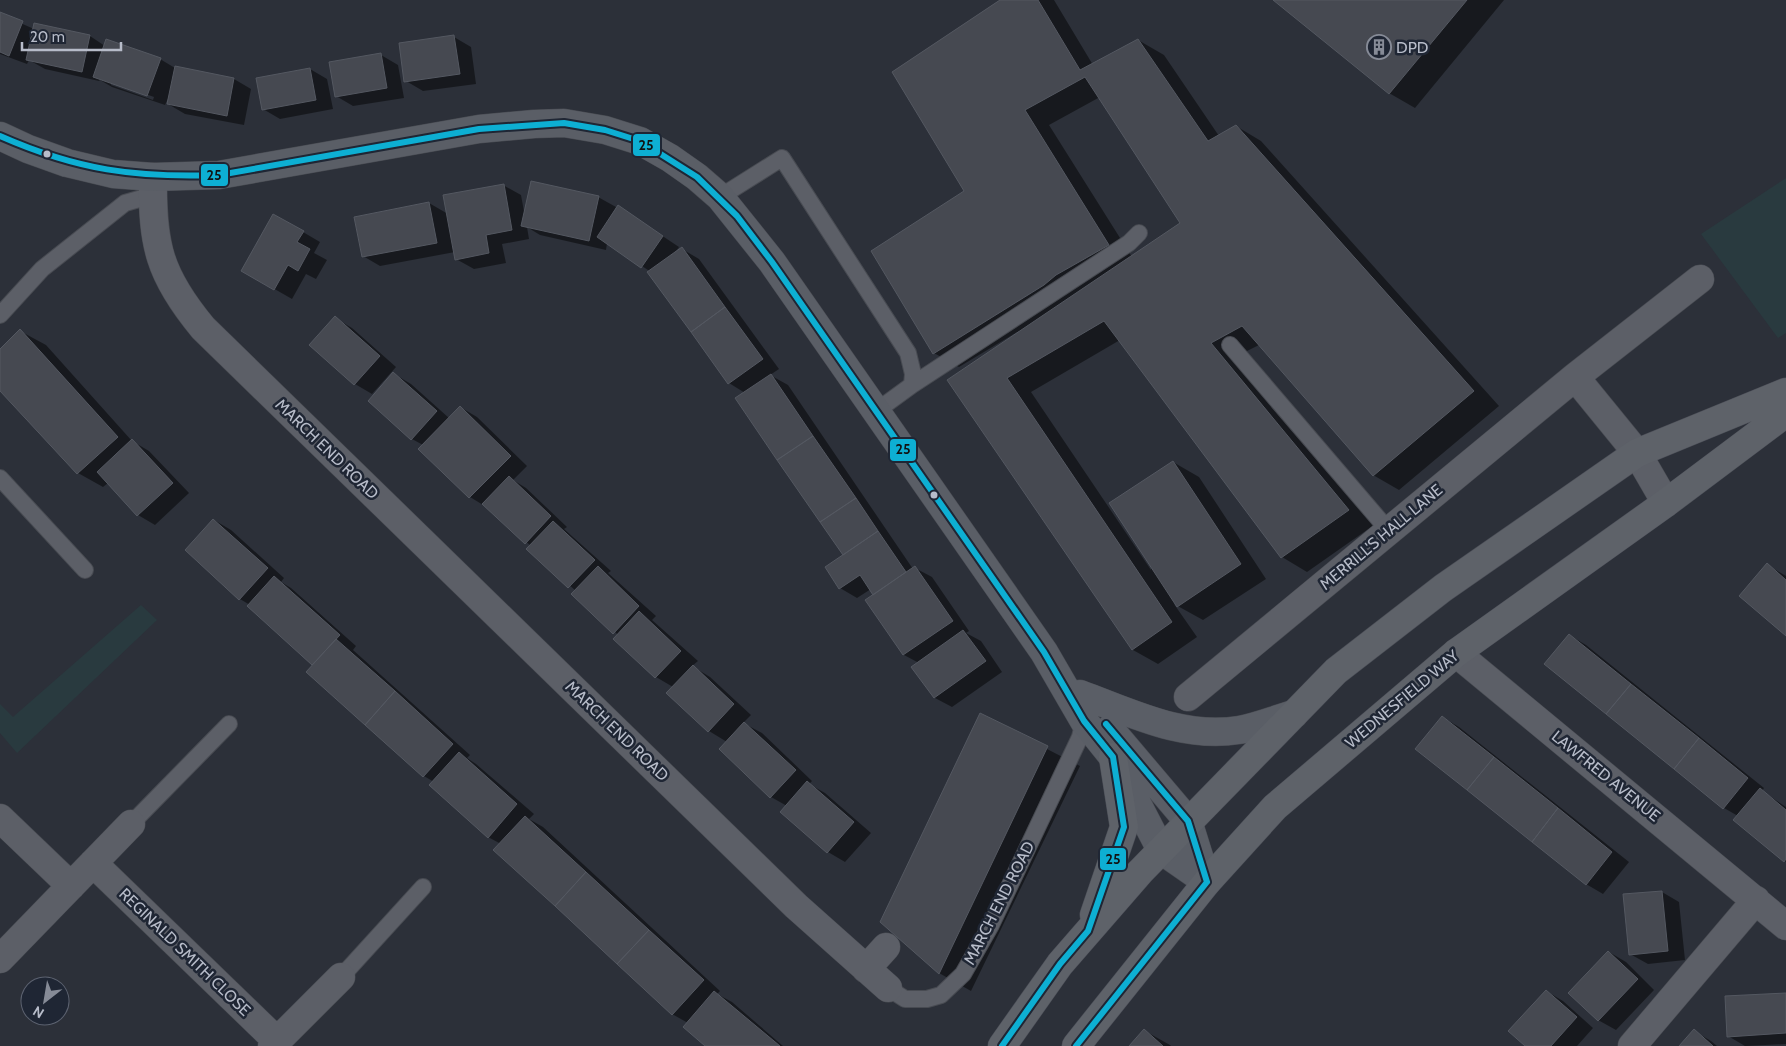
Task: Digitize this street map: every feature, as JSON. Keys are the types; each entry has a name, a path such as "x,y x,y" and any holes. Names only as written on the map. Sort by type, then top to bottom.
{"main road":[{"path":"0,136 28,149 68,163 153,186 479,129 564,123 605,130 640,142 697,177 720,197 772,262 1044,652 1084,721 1113,757 1161,850 1207,882"},
{"path":"1002,1046 1060,964 1088,931 1188,821 1336,671 1443,588 1637,453 1786,392"},
{"name":"WEDNESFIELD WAY","path":"1076,1046 1207,882 1275,807 1456,653 1666,503 1786,413"},
{"path":"1044,652 1188,821 1207,882"},
{"path":"1080,694 1169,727 1208,732 1239,730 1294,714"},
{"path":"1088,931 1124,827 1113,757"}],"street":[{"name":"MARCH END ROAD","path":"153,186 154,224 159,253 169,282 183,304 203,328 789,899 888,988"},
{"name":"MERRILL'S HALL LANE","path":"1188,698 1575,377 1700,279"},
{"path":"1575,377 1637,453 1666,503"},
{"name":"LAWFRED AVENUE","path":"1456,653 1786,926"},
{"path":"0,818 71,886"},
{"path":"0,959 131,824"},
{"name":"REGINALD SMITH CLOSE","path":"94,863 275,1043 342,977"},
{"path":"1632,1046 1756,900"},
{"path":"866,969 886,947"}],"lane":[{"path":"720,197 782,158 908,353 914,374 912,385"},
{"path":"0,314 42,270 125,203 153,186"},
{"path":"875,412 912,385 1129,243 1139,233"},
{"path":"1230,345 1389,531"},
{"path":"0,478 85,570"},
{"name":"MARCH END ROAD","path":"888,988 905,999 927,999 941,995 963,974 991,925 1080,738 1084,721"},
{"path":"131,824 229,724"},
{"path":"342,977 423,887"}],"shaded area":[{"path":"1786,178 1786,333 1778,338 1701,234"},
{"path":"141,605 157,620 17,753 0,733 0,704 13,717"}],"building":[{"path":"1000,0 1038,0 1080,70 1138,39 1208,141 1236,125 1474,391 1373,476 1242,326 1211,343 1349,510 1281,558 1104,321 1007,378 1172,622 1132,650 947,380 1180,223 1085,77 1025,110 1109,245 1056,275 1044,285 933,354 871,251 964,191 892,72"},
{"name":"DPD","path":"1273,0 1467,0 1389,94"},
{"path":"0,12 23,21 9,56 0,52"},
{"path":"34,23 90,35 82,72 26,60"},
{"path":"454,35 460,74 404,82 399,43"},
{"path":"106,39 161,58 147,96 93,77"},
{"path":"381,53 387,88 335,97 329,62"},
{"path":"175,66 234,78 227,116 167,104"},
{"path":"310,68 316,100 262,110 256,78"},
{"path":"531,181 599,196 589,241 521,226"},
{"path":"504,184 512,230 486,235 489,253 455,260 443,195"},
{"path":"429,202 437,243 362,257 354,217"},
{"path":"618,205 663,236 641,268 597,237"},
{"path":"273,214 304,231 297,242 310,249 298,271 288,265 274,290 241,271"},
{"path":"682,247 725,307 691,332 647,272"},
{"path":"725,307 763,359 728,384 691,332"},
{"path":"335,316 380,356 354,385 309,345"},
{"path":"20,329 118,437 77,474 0,391 0,349"},
{"path":"393,372 437,411 411,440 368,401"},
{"path":"771,374 813,436 777,460 735,398"},
{"path":"460,406 511,456 469,498 418,449"},
{"path":"813,436 856,498 820,522 777,460"},
{"path":"132,439 173,483 137,516 97,472"},
{"path":"1173,461 1241,564 1177,607 1109,503"},
{"path":"509,476 551,516 525,544 482,504"},
{"path":"856,498 878,531 843,555 820,522"},
{"path":"213,519 268,568 239,600 185,550"},
{"path":"553,521 595,560 568,588 526,549"},
{"path":"878,531 906,572 873,595 860,575 839,589 825,567"},
{"path":"1767,563 1786,580 1786,636 1739,596"},
{"path":"598,566 639,606 613,634 571,594"},
{"path":"915,566 953,621 903,655 865,600"},
{"path":"274,576 340,635 312,665 247,606"},
{"path":"639,611 681,651 655,678 613,639"},
{"path":"963,630 986,661 934,698 911,667"},
{"path":"1569,634 1631,684 1606,714 1544,664"},
{"path":"336,639 395,691 365,725 306,672"},
{"path":"693,665 734,704 708,732 666,693"},
{"path":"1631,684 1699,738 1674,769 1606,714"},
{"path":"395,691 453,744 423,777 365,725"},
{"path":"980,713 1048,746 939,974 880,922"},
{"path":"1442,716 1494,757 1467,790 1415,749"},
{"path":"744,722 796,770 770,798 719,749"},
{"path":"1699,738 1748,778 1723,809 1674,769"},
{"path":"459,752 517,804 488,838 429,785"},
{"path":"1494,757 1558,808 1532,842 1467,790"},
{"path":"807,781 854,822 827,853 780,812"},
{"path":"1760,788 1786,810 1786,859 1784,862 1733,820"},
{"path":"1558,808 1612,852 1586,885 1532,842"},
{"path":"525,816 586,872 555,906 493,850"},
{"path":"586,872 649,930 617,964 555,906"},
{"path":"1662,891 1668,951 1629,955 1623,894"},
{"path":"649,930 704,980 672,1015 617,964"},
{"path":"1608,951 1638,979 1598,1021 1568,993"},
{"path":"1546,990 1577,1017 1551,1046 1525,1046 1508,1031"},
{"path":"714,991 780,1046 705,1046 683,1027"},
{"path":"1786,993 1786,1033 1727,1037 1725,996"},
{"path":"1144,1029 1163,1046 1129,1046"},
{"path":"1694,1029 1713,1046 1679,1046"}],"transit line":[{"name":"25","path":"0,136 28,148 81,164 133,173 189,176 219,175 479,129 564,123 605,130 640,141 697,177 737,216 772,262 1044,652 1084,721 1113,757 1124,827 1088,931 1060,964 1002,1046"},
{"name":"25","path":"1106,724 1188,821 1207,882"},
{"name":"25","path":"1076,1046 1207,882"}],"place":[{"name":"DPD","path":"1379,47"}]}
